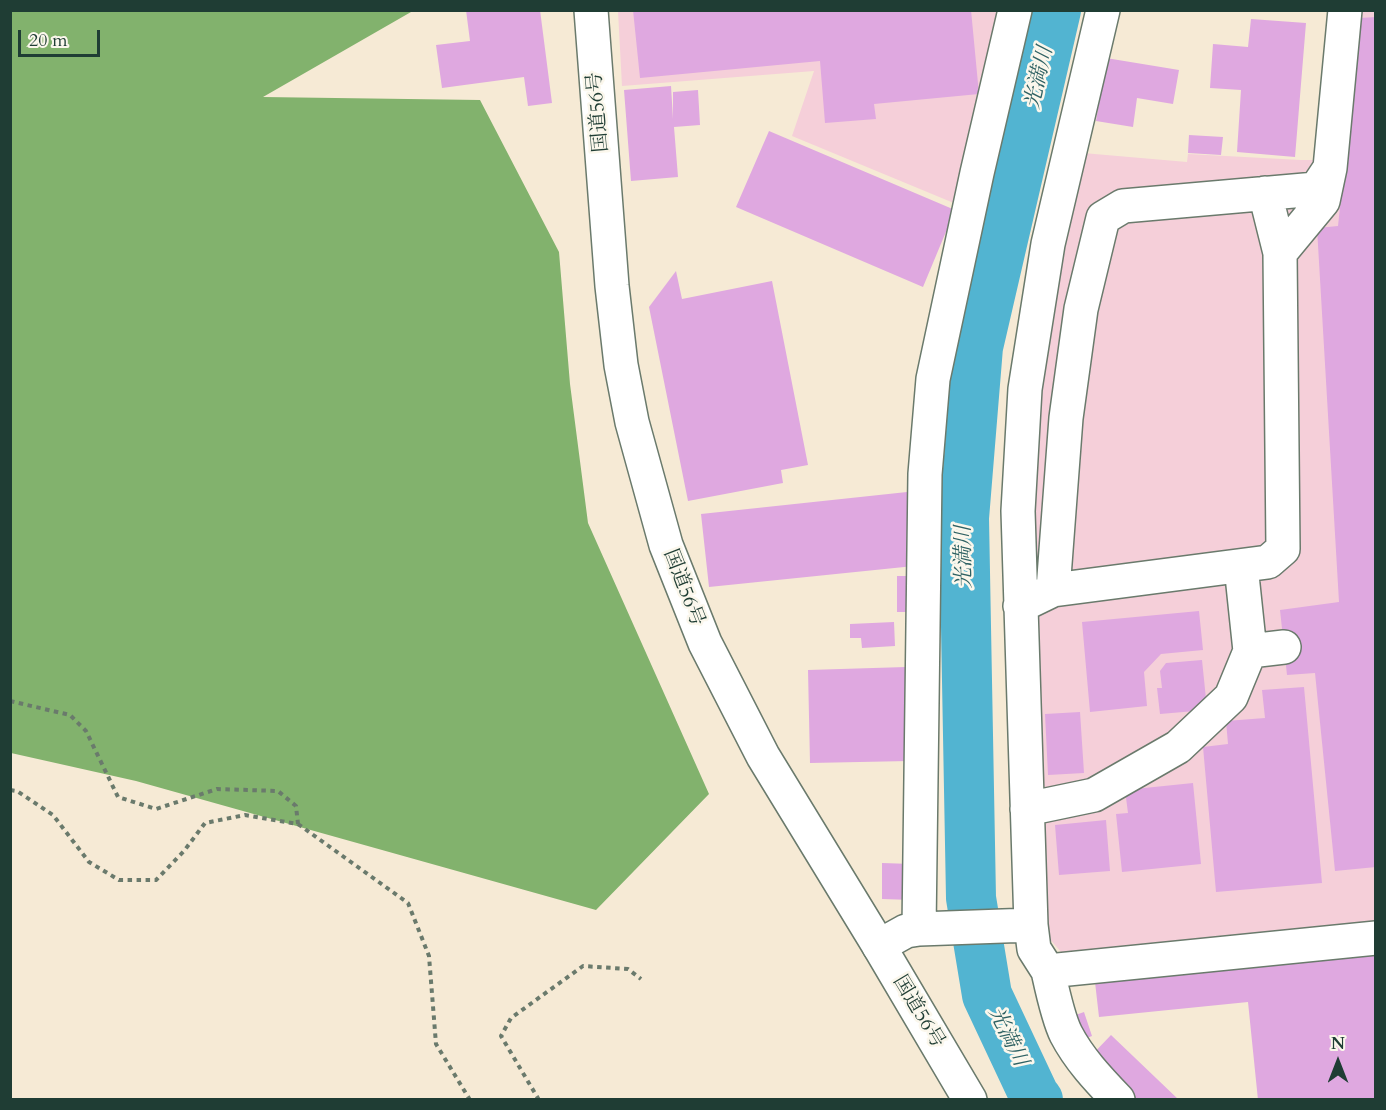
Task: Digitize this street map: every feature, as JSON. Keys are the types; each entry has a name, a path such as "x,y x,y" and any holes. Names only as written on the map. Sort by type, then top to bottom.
{"main road":[{"name":"国道56号","path":"591,10 612,286 621,365 632,422 666,545 705,643 763,756 970,1100"},
{"path":"928,929 925,474 933,379 1015,10"},
{"path":"1103,10 1048,244 1025,389 1018,511 1027,808 1023,926 1048,971 1065,1032 1088,1068 1118,1100"},
{"path":"1280,254 1323,201 1330,168 1345,10"},
{"path":"1053,590 1066,418 1081,309 1103,218 1123,206 1316,189 1330,168"},
{"path":"1020,606 1053,590 1268,562 1283,549 1280,254 1265,193"},
{"path":"1027,808 1094,795 1178,747 1231,697 1250,651 1241,566"},
{"path":"1250,651 1284,647"},
{"path":"879,946 906,931 1023,926"},
{"path":"1048,971 1376,938"}],"path":[{"path":"10,701 70,715 86,731 118,797 156,808 217,789 278,791 296,806 298,824"},
{"path":"10,790 17,791 53,814 88,862 119,880 156,880 184,851 205,823 245,815 298,824 408,903 429,956 436,1044 470,1100"},
{"path":"539,1100 501,1036 511,1018 583,966 628,969 641,979"}],"shaded area":[{"path":"618,11 1006,11 961,206 792,136 814,71 622,86"},
{"path":"1332,11 1375,11 1375,924 1068,960 1048,937 1030,580 1037,392 1050,297 1083,153 1187,162 1188,154 1316,160"}],"green space":[{"path":"11,10 412,11 263,97 480,100 559,252 570,384 588,523 709,794 596,910 136,781 11,753"}],"building":[{"path":"466,10 540,10 552,103 528,106 524,77 442,88 436,45 470,41"},
{"path":"633,10 971,10 979,94 874,104 876,119 825,123 820,61 640,78"},
{"path":"1376,17 1376,867 1335,871 1315,673 1287,675 1280,610 1339,602 1317,228 1338,226 1360,18"},
{"path":"1251,19 1306,23 1295,157 1237,152 1241,90 1210,88 1213,44 1248,47"},
{"path":"1106,58 1179,70 1173,104 1137,98 1133,127 1096,121"},
{"path":"671,86 673,119 673,92 698,90 700,125 674,127 678,177 631,181 624,90"},
{"path":"769,131 955,210 923,287 736,207"},
{"path":"1189,135 1223,137 1221,155 1188,153"},
{"path":"676,271 682,299 772,281 808,465 781,470 783,483 688,501 649,307"},
{"path":"907,492 914,566 709,587 701,514"},
{"path":"897,576 909,576 910,612 897,612"},
{"path":"1199,611 1203,650 1161,654 1144,672 1147,706 1090,712 1082,622"},
{"path":"894,622 895,646 862,648 861,638 850,638 850,624"},
{"path":"1202,660 1206,699 1195,711 1160,714 1157,688 1162,688 1160,671 1166,663"},
{"path":"906,667 909,761 810,763 808,670"},
{"path":"1304,687 1322,883 1216,892 1203,747 1228,744 1226,721 1265,718 1262,690"},
{"path":"1080,712 1084,773 1048,775 1045,714"},
{"path":"1193,783 1201,864 1122,872 1116,814 1128,813 1125,790"},
{"path":"1106,820 1110,871 1059,875 1055,825"},
{"path":"882,863 912,864 912,900 882,899"},
{"path":"1376,954 1376,1100 1258,1100 1248,1002 1099,1017 1095,982"},
{"path":"1084,1012 1092,1036 1079,1041 1070,1017"},
{"path":"1111,1035 1179,1100 1132,1100 1089,1058"}],"waterway":[{"name":"光満川","path":"1038,1100 987,995 971,898 964,518 978,347 1056,10"}]}
